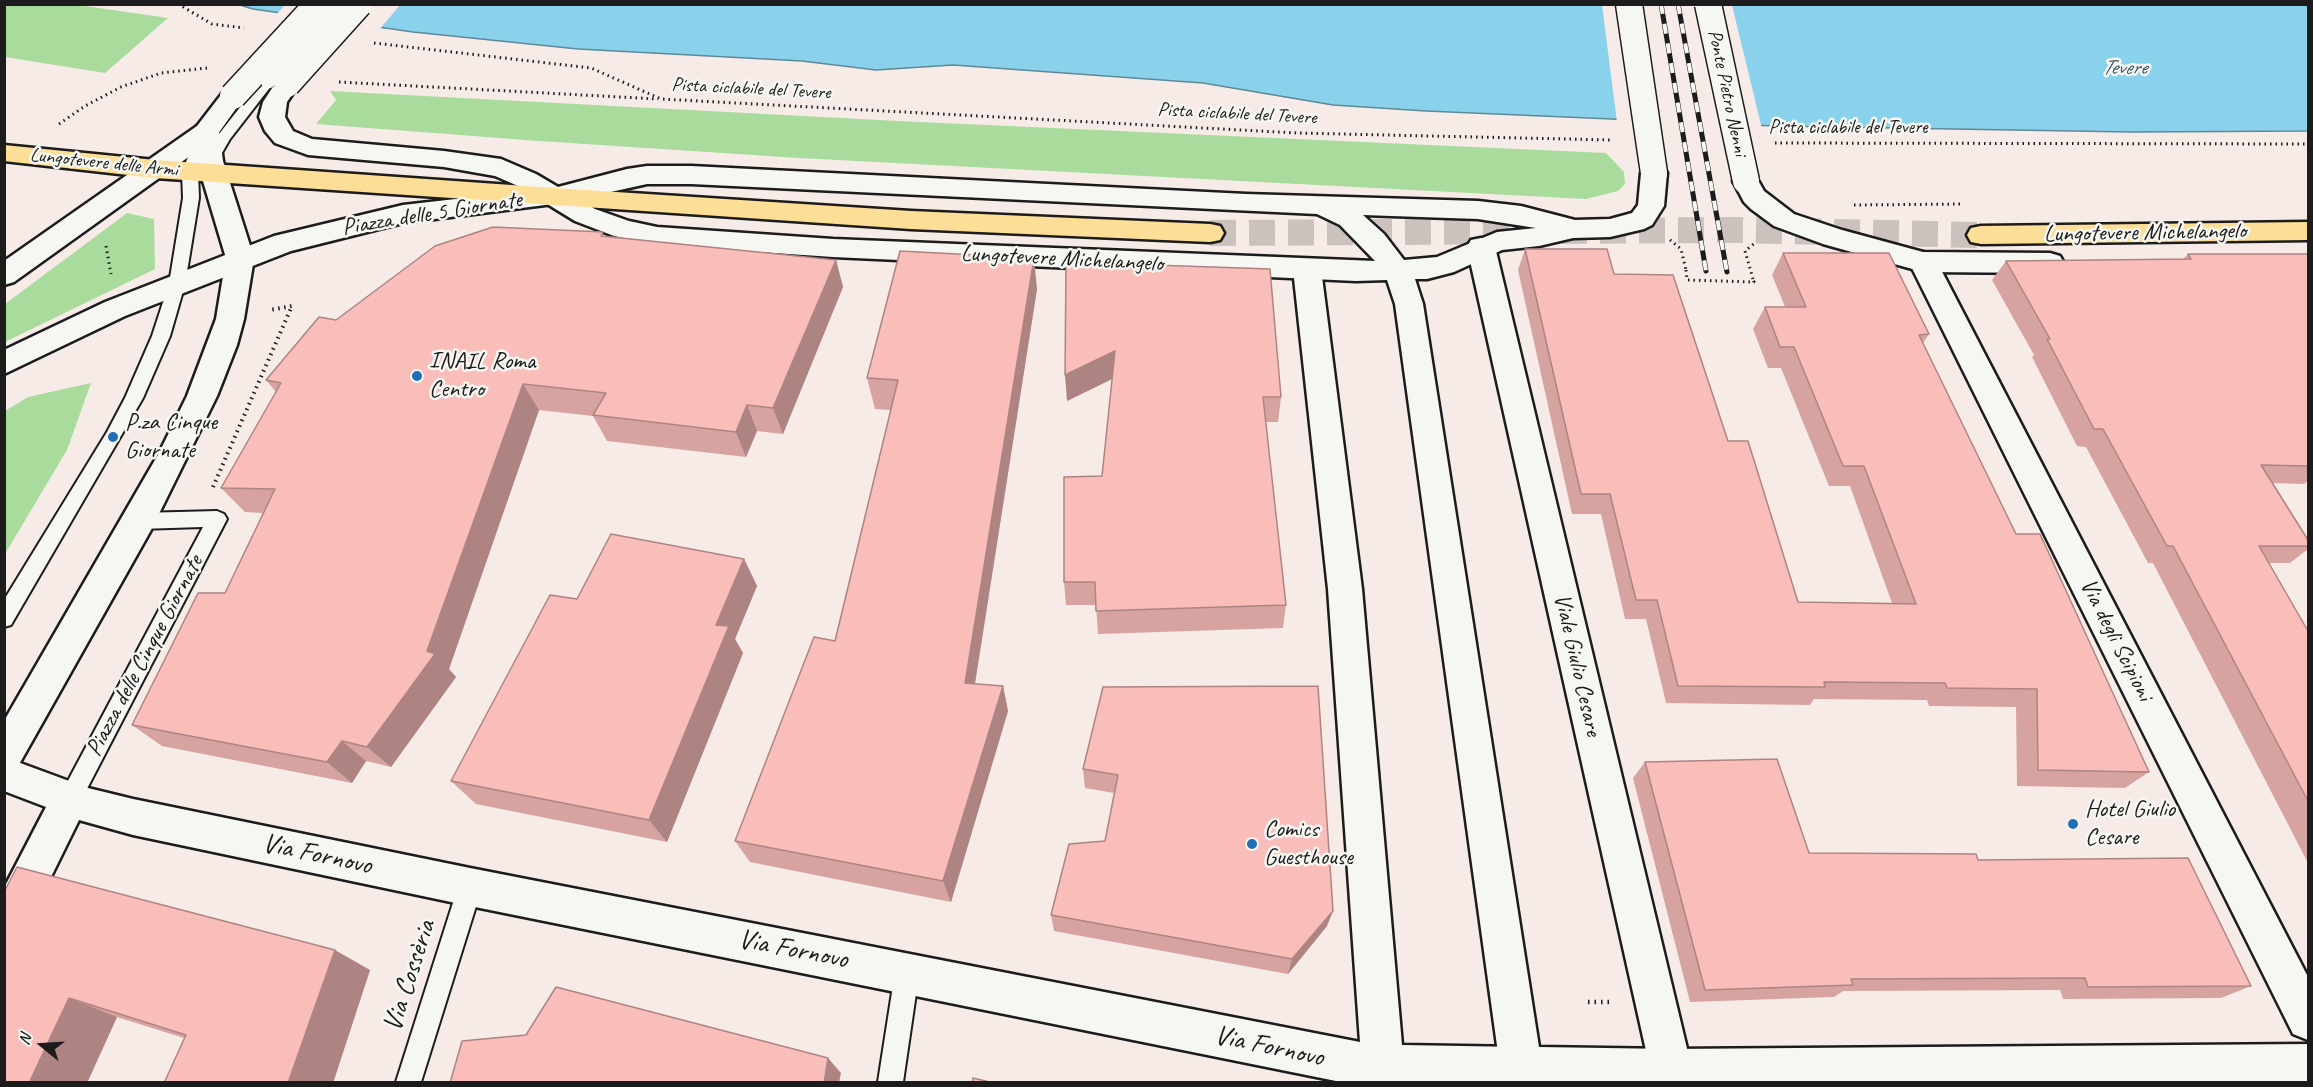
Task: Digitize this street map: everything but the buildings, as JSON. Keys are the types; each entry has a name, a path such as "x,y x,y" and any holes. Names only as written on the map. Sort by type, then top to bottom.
{"main road":[{"name":"Lungotevere delle Armi","path":"4,153 155,169 204,170"},
{"name":"Lungotevere Michelangelo","path":"204,170 911,220 1210,233"},
{"name":"Lungotevere Michelangelo","path":"1981,235 2308,231"}],"street":[{"path":"4,275 206,132 233,96 318,4"},
{"name":"Lungotevere Michelangelo","path":"359,4 277,82 272,117 274,124 284,137 321,149 486,164 514,172 585,215 608,225 657,236 833,248 1398,271 1444,265 1497,241 1539,237 1573,229 1622,226 1642,219 1653,199 1654,173 1629,4"},
{"name":"Ponte Pietro Nenni","path":"1708,4 1746,181"},
{"path":"4,756 140,521 179,445 218,356 230,319 240,258 204,170 206,132"},
{"name":"Lungotevere Michelangelo","path":"554,196 627,178 670,174 1503,212 1573,229"},
{"name":"Lungotevere Michelangelo","path":"1746,181 1753,196 1784,220 1833,237 1923,262 2075,262"},
{"name":"Piazza delle 5 Giornate","path":"177,284 240,258 305,236 403,214 554,196"},
{"path":"1321,205 1359,224 1398,271 1407,297 1522,1075"},
{"name":"Viale Giulio Cesare","path":"1480,247 1672,1076"},
{"name":"Via degli Scipioni","path":"1923,262 2308,1019"},
{"path":"1307,269 1345,589 1383,1074"},
{"path":"4,363 115,309 177,284"},
{"path":"4,774 70,799 4,930"},
{"name":"Via Fornovo","path":"70,799 133,817 470,887 1336,1060 1383,1074 1672,1076 2308,1065"}],"lane":[{"path":"4,619 134,398 161,336 177,284 191,198 204,170 224,137 277,82 338,4"},
{"name":"Piazza delle Cinque Giornate","path":"70,799 216,519 140,521"},
{"name":"Via Cossèria","path":"408,1083 470,887"},
{"path":"890,1083 906,973"}],"path":[{"path":"178,4 212,24 245,28"},
{"name":"Pista ciclabile del Tevere","path":"369,43 591,68 662,99 1297,133 1620,140"},
{"path":"54,128 85,106 121,87 161,73 210,68"},
{"path":"358,84 662,99"},
{"name":"Pista ciclabile del Tevere","path":"1770,143 2308,144"},
{"path":"105,237 108,263 114,282"},
{"path":"1681,249 1687,280 1754,282 1745,251"}],"green space":[{"path":"4,5 78,5 168,18 105,73 5,57"},
{"path":"330,91 898,121 1606,153 1624,172 1625,184 1618,191 1586,199 799,158 316,124 336,100"},
{"path":"127,213 154,219 155,269 5,342 5,304"},
{"path":"91,383 67,450 5,554 5,411 28,397"}],"water":[{"name":"Tevere","path":"240,5 2308,5 2308,131 2132,132 1774,126 1426,111 1333,105 1203,83 953,65 876,70 802,61 578,49 413,32 253,9"}],"pier":[{"path":"285,5 400,5 379,30 276,15"},
{"path":"1602,5 1732,5 1762,129 1617,122"}],"tunnel":[{"path":"1210,233 1735,230 1981,235"}],"railway":[{"path":"1661,4 1706,271"},
{"path":"1678,4 1727,272"}],"place":[{"name":"INAIL Roma Centro","path":"417,376"},
{"name":"P.za Cinque Giornate","path":"113,437"},
{"name":"Hotel Giulio Cesare","path":"2073,824"},
{"name":"Comics Guesthouse","path":"1252,844"}]}
